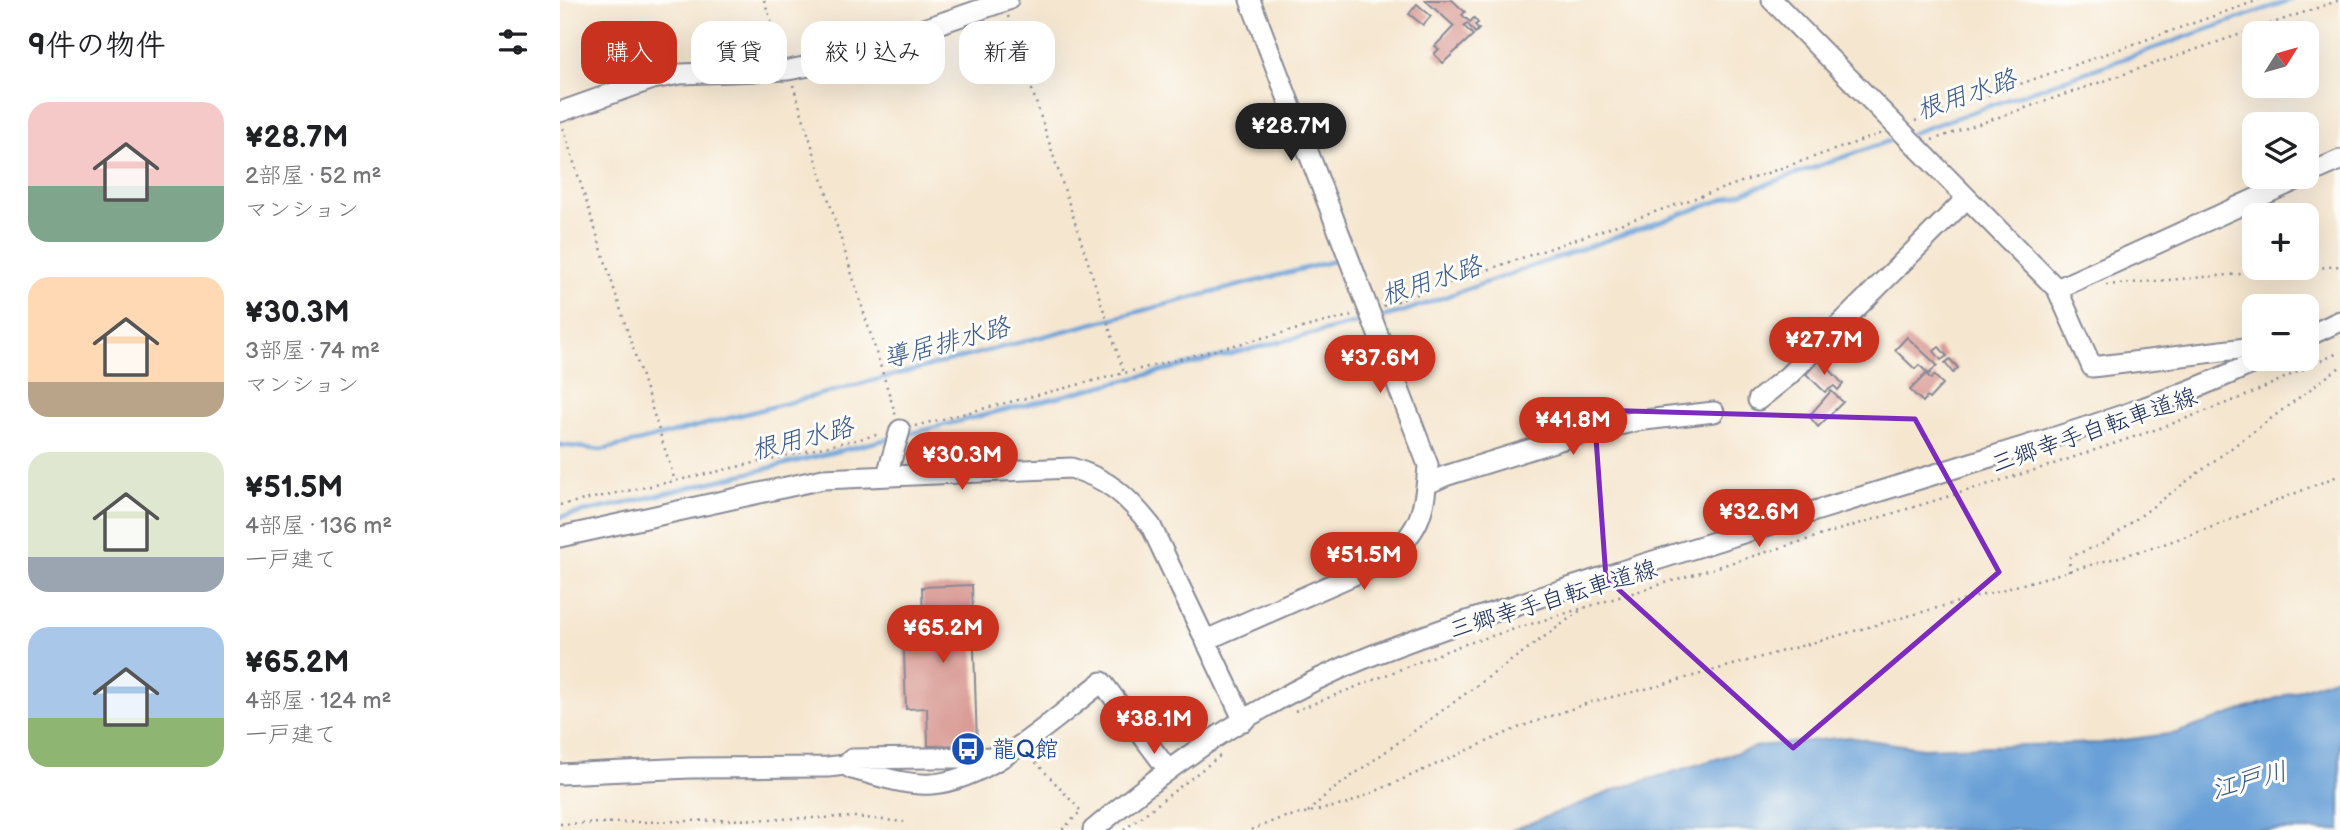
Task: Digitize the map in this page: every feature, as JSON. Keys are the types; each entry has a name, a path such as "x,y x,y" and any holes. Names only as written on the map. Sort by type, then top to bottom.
{"street":[{"path":"1206,640 1381,563 1403,546 1418,524 1426,498 1428,475 1370,311 1250,0"},
{"path":"1772,0 2057,289 2092,367 2242,348"},
{"path":"560,112 662,78 717,72 788,70 825,63 1006,1"},
{"path":"2319,170 2340,160"},
{"path":"2057,289 2276,189"},
{"path":"1758,400 1788,376 1966,199"},
{"path":"2319,331 2340,321"},
{"path":"1093,830 1168,770 1244,721 1307,686 1371,656 1651,561 2042,441 2142,407 2242,367"},
{"path":"1428,475 1444,476 1573,436 1636,421 1713,412"},
{"path":"887,475 900,430"},
{"path":"560,537 823,479 1071,468 1091,474 1114,486 1151,526 1244,721"},
{"path":"560,774 845,765 908,783 932,784 965,778 982,771 1102,682 1168,770"}],"path":[{"path":"764,0 900,430"},
{"path":"560,505 900,430 1370,311 2259,0"},
{"path":"1916,146 2340,0"},
{"path":"1006,1 1125,374"},
{"path":"560,119 675,481"},
{"path":"2098,286 2340,266"},
{"name":"三郷幸手自転車道線","path":"1287,714 1458,646 2048,466 2153,431 2250,394 2340,352"},
{"path":"2068,572 2070,557 2104,543 2340,367"},
{"path":"1251,830 1281,818 1347,804 1520,727 1591,702 2068,572 2215,526 2340,475"},
{"path":"1308,812 1327,794 1593,600"},
{"path":"1020,744 1082,811 1062,830"},
{"path":"1124,830 1221,756"},
{"path":"560,824 856,817 904,822"}],"highlighted area":[{"path":"1594,410 1915,419 1999,572 1793,748 1606,578"}],"water":[{"name":"江戸川","path":"2340,676 2340,830 1512,830 1620,788 1759,746 1848,737 1923,748 2101,743 2176,733"}],"building":[{"path":"1425,0 1452,0 1465,12 1462,15 1470,22 1474,18 1478,23 1475,25 1479,29 1475,33 1467,23 1464,26 1473,35 1443,63 1434,54 1439,49 1435,46 1454,26"},
{"path":"1417,4 1431,16 1423,25 1409,14"},
{"path":"1907,337 1937,365 1929,374 1919,365 1915,369 1895,350"},
{"path":"1939,347 1947,356 1941,360 1934,351"},
{"path":"1820,359 1843,384 1838,390 1834,386 1825,392 1806,374"},
{"path":"1950,359 1958,368 1953,373 1945,363"},
{"path":"1926,374 1931,379 1934,375 1943,384 1923,402 1910,390"},
{"path":"1831,391 1843,402 1818,427 1809,416"},
{"path":"972,585 977,745 928,746 927,708 906,709 903,624 923,623 922,587"}],"waterway":[{"name":"根用水路","path":"1912,133 2291,0"},
{"name":"根用水路","path":"1377,318 1402,312 1901,137"},
{"name":"導居排水路","path":"560,445 601,450 641,441 1342,260"},
{"name":"根用水路","path":"904,435 1368,320"},
{"name":"根用水路","path":"560,517 892,438"}],"place":[{"name":"龍Q館","path":"968,749"}]}
